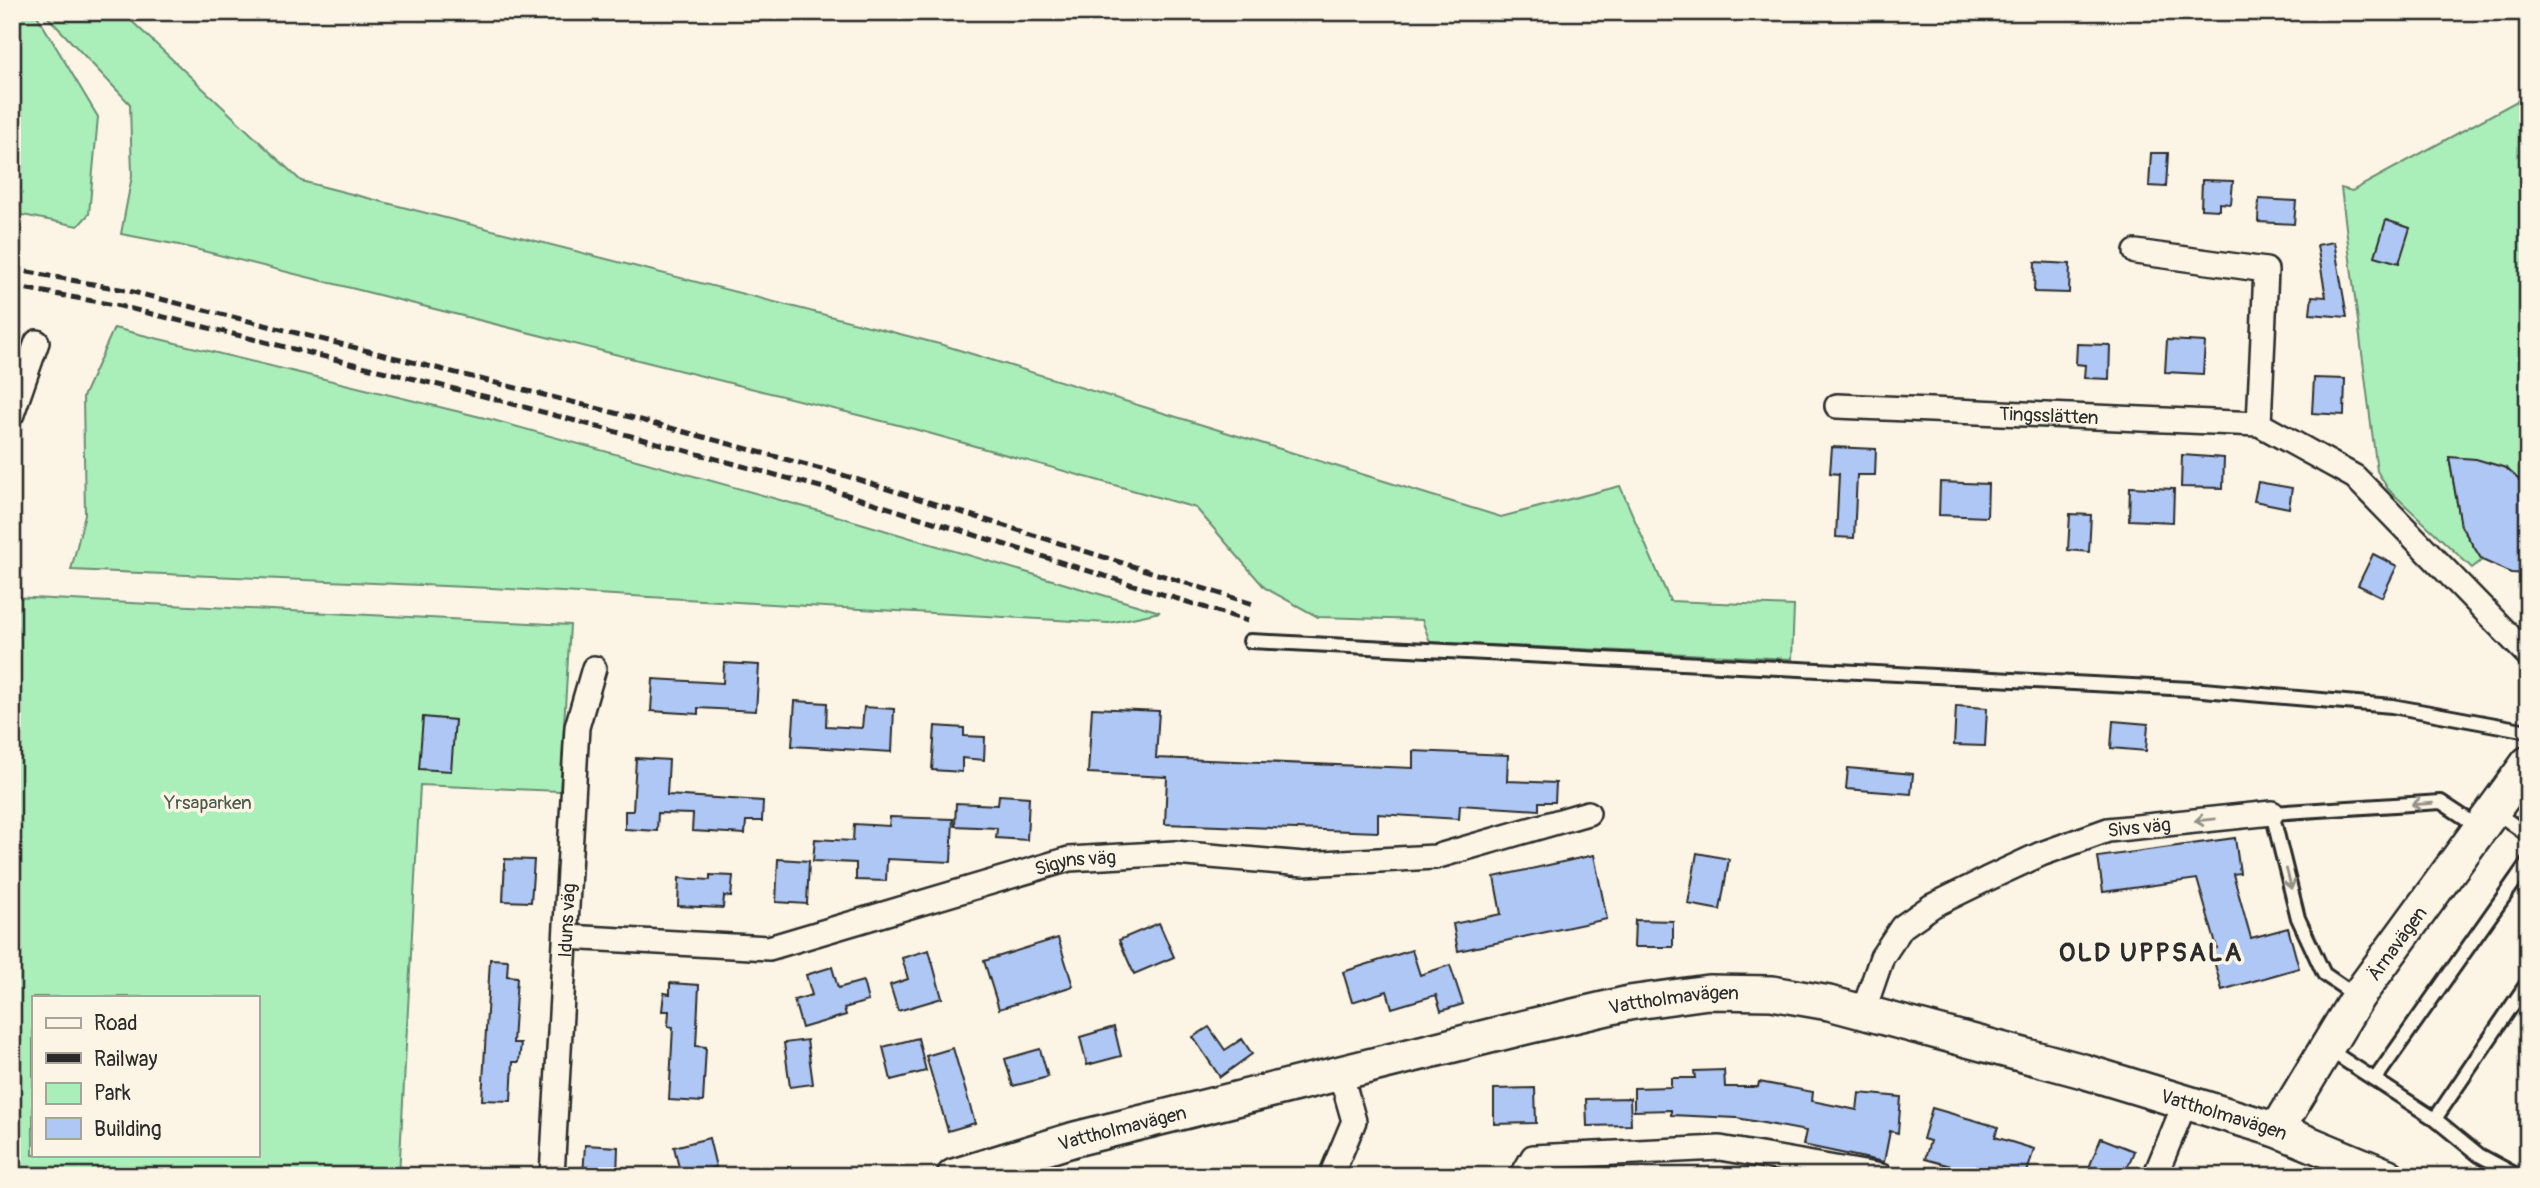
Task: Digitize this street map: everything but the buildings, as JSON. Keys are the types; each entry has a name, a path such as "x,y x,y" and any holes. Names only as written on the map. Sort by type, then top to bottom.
{"main road":[{"name":"Ärnavägen","path":"2277,1130 2358,996 2528,763"},
{"name":"Vattholmavägen","path":"954,1176 1075,1139 1340,1072 1629,1003 1708,992 1772,993 1863,1012 2083,1071 2277,1130 2388,1176"}],"street":[{"path":"2136,252 2266,270 2259,424"},
{"path":"12,414 37,342"},
{"name":"Tingsslätten","path":"1837,406 2259,424 2355,477 2528,655"},
{"name":"Iduns väg","path":"552,1176 577,727 594,668"},
{"name":"Sigyns väg","path":"566,937 769,948 1069,859 1175,853 1304,864 1435,857 1588,813"},
{"name":"Sivs väg","path":"1863,1012 1882,957 1902,927 1932,906 2041,854 2108,830 2272,813"},
{"path":"1331,1176 1353,1121 1340,1072"},
{"path":"2155,1176 2185,1103"},
{"path":"1522,1176 1533,1157 1720,1148 1881,1176"}],"lane":[{"path":"1250,641 2191,689 2392,706 2528,732"},
{"name":"Sivs väg","path":"2272,813 2441,802 2528,835"},
{"path":"2272,813 2304,930 2324,974 2358,996"},
{"path":"2376,1079 2528,862"},
{"path":"2435,1119 2528,982"},
{"path":"2326,1048 2435,1119 2479,1155 2518,1176"}],"green space":[{"path":"12,12 35,12 98,117 89,214 78,226 12,213"},
{"path":"43,12 122,12 301,181 943,345 1501,517 1620,486 1670,601 1794,606 1792,659 1430,642 1422,620 1318,617 1265,588 1196,508 914,429 179,245 121,234 132,176 130,104"},
{"path":"2528,95 2528,488 2492,464 2449,458 2461,526 2482,560 2472,568 2388,489 2377,471 2341,188 2352,191"},
{"path":"114,328 493,420 830,514 1160,612 1109,623 491,588 71,570 85,514 83,397"},
{"name":"Yrsaparken","path":"12,597 570,625 560,791 420,785 399,1176 12,1176"}],"railway":[{"path":"12,269 125,290 608,411 840,474 1253,604"},
{"path":"12,286 120,306 487,397 835,491 1248,621"}],"district":[{"name":"OLD UPPSALA","path":"2151,952"}]}
